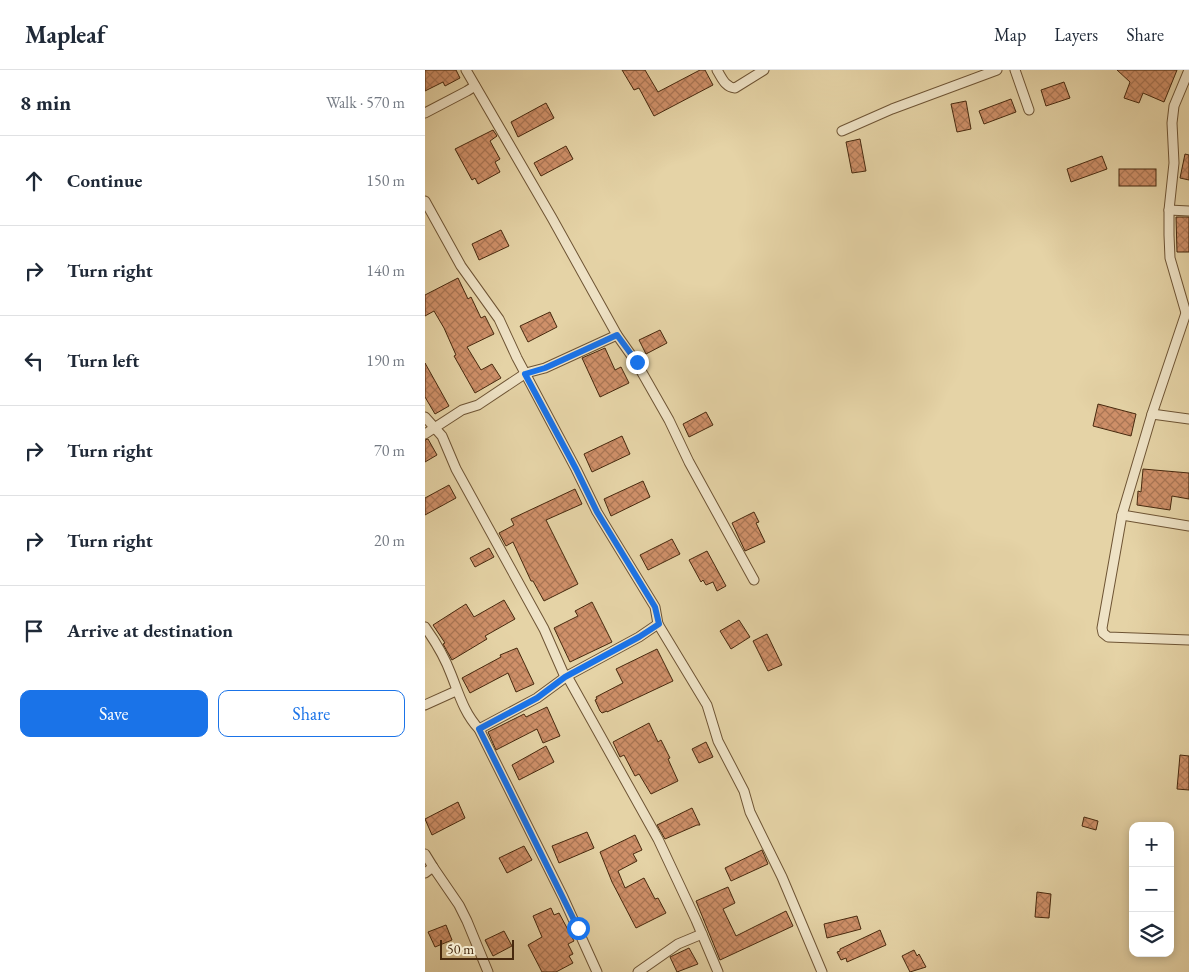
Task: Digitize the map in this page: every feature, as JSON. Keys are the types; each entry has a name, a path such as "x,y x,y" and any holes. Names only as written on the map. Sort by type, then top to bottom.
{"street":[{"path":"466,70 617,335 637,362 665,411 689,462 755,580"},
{"path":"717,70 725,84 730,88 735,88 764,70"},
{"path":"842,131 892,109 997,70"},
{"path":"1015,70 1029,110"},
{"path":"1189,70 1174,106 1172,123 1174,164 1169,210 1170,258 1187,313 1152,414 1122,515 1102,628 1103,633 1108,637 1189,640"},
{"path":"425,113 475,86"},
{"path":"425,201 461,266 499,319 525,374 597,512 655,607 659,624 707,705 718,741 744,791 750,812 782,877 822,972"},
{"path":"1169,210 1189,211"},
{"path":"425,434 461,410 478,405 525,374 545,368 617,335"},
{"path":"1152,414 1189,419"},
{"path":"425,417 442,436 456,469 544,629 566,676 658,839 718,972"},
{"path":"1122,515 1189,526"},
{"path":"479,729 537,698 566,676 639,637 659,624"},
{"path":"425,627 451,674 456,691 470,719 479,729 563,896 597,972"},
{"path":"425,705 456,691"},
{"path":"425,854 459,905 488,972"},
{"path":"425,873 433,868"},
{"path":"638,972 678,944 702,934"}],"building":[{"path":"425,70 456,70 460,78 445,86 443,82 425,91"},
{"path":"622,70 645,70 658,92 700,70 705,70 713,85 654,116 639,88 634,90"},
{"path":"1117,70 1177,70 1164,102 1143,93 1139,103 1124,98 1130,82"},
{"path":"1064,82 1070,98 1046,106 1041,90"},
{"path":"1011,99 1016,112 984,124 979,111"},
{"path":"966,101 971,129 957,132 951,104"},
{"path":"546,103 554,118 518,137 511,122"},
{"path":"493,130 497,136 490,141 500,159 495,162 500,172 478,184 475,178 472,180 455,149"},
{"path":"860,139 866,171 852,173 846,142"},
{"path":"566,146 573,159 541,176 534,163"},
{"path":"1185,154 1189,155 1189,180 1180,178"},
{"path":"1102,156 1107,169 1071,182 1067,169"},
{"path":"1119,169 1156,169 1156,186 1119,186"},
{"path":"1176,217 1189,217 1189,252 1177,252"},
{"path":"501,230 509,246 479,260 472,244"},
{"path":"458,278 468,299 471,297 481,318 485,316 494,334 467,347 481,370 492,364 501,378 475,393 454,356 456,355 444,328 434,311 425,316 425,295"},
{"path":"550,312 557,327 528,342 520,326"},
{"path":"660,330 667,343 646,354 639,340"},
{"path":"605,348 615,370 621,367 629,383 600,397 582,358"},
{"path":"425,363 449,406 435,414 425,397"},
{"path":"1098,404 1136,414 1131,436 1093,426"},
{"path":"706,412 713,425 689,437 683,424"},
{"path":"622,436 630,454 592,472 584,454"},
{"path":"428,439 437,455 425,462 425,440"},
{"path":"1143,469 1189,473 1189,499 1172,496 1170,510 1137,505 1138,491 1141,492"},
{"path":"643,481 650,497 611,516 604,499"},
{"path":"449,485 456,498 425,515 425,498"},
{"path":"575,489 582,504 546,520 578,584 544,601 533,581 531,581 513,542 506,546 499,533 514,525 511,519"},
{"path":"754,512 759,522 756,523 765,542 745,551 732,523"},
{"path":"672,539 680,554 648,570 640,555"},
{"path":"489,548 494,557 475,567 470,558"},
{"path":"707,551 726,586 717,591 713,582 706,585 703,580 701,582 689,560"},
{"path":"504,600 515,619 485,636 487,639 452,660 443,644 445,643 433,625 466,604 474,617"},
{"path":"592,602 612,642 570,662 554,628 578,616 575,611"},
{"path":"739,620 750,637 731,649 720,631"},
{"path":"767,634 782,665 768,671 753,641"},
{"path":"517,648 534,684 516,692 508,673 470,693 462,678 501,657 500,655"},
{"path":"657,649 673,681 602,713 595,700 597,699 596,697 623,683 616,669"},
{"path":"547,707 560,736 543,743 537,729 496,750 488,732 524,714 526,717"},
{"path":"649,723 658,742 661,740 670,758 668,759 678,781 651,794 639,774 635,776 624,755 620,757 613,742"},
{"path":"706,742 713,757 699,763 692,749"},
{"path":"546,746 554,762 519,780 512,765"},
{"path":"1180,755 1189,756 1189,790 1177,789"},
{"path":"458,802 465,818 432,835 425,819"},
{"path":"692,808 700,825 665,839 657,825"},
{"path":"1084,817 1098,821 1096,830 1082,826"},
{"path":"587,832 594,848 559,863 552,846"},
{"path":"635,835 642,850 633,854 637,861 618,871 625,888 644,878 655,899 658,898 666,913 636,928 612,882 600,852"},
{"path":"524,846 532,860 507,873 499,858"},
{"path":"762,850 768,864 731,881 725,868"},
{"path":"728,887 735,903 723,909 736,936 786,911 793,926 720,960 696,901"},
{"path":"1037,892 1051,894 1049,918 1035,917"},
{"path":"551,908 554,915 559,913 574,941 568,944 573,954 569,956 573,963 556,972 542,972 528,945 542,937 533,916"},
{"path":"857,916 861,929 827,938 824,924"},
{"path":"446,925 452,940 435,947 428,932"},
{"path":"880,930 886,945 847,962 846,958 841,960 837,952 840,949"},
{"path":"504,931 512,946 493,956 485,940"},
{"path":"689,948 698,964 677,972 670,957"},
{"path":"914,950 917,956 919,954 926,967 910,972 902,956"}],"route":[{"path":"578,928 479,729 537,698 565,677 639,637 659,624 655,607 597,512 557,432 525,374 545,368 617,335 637,362"}]}
